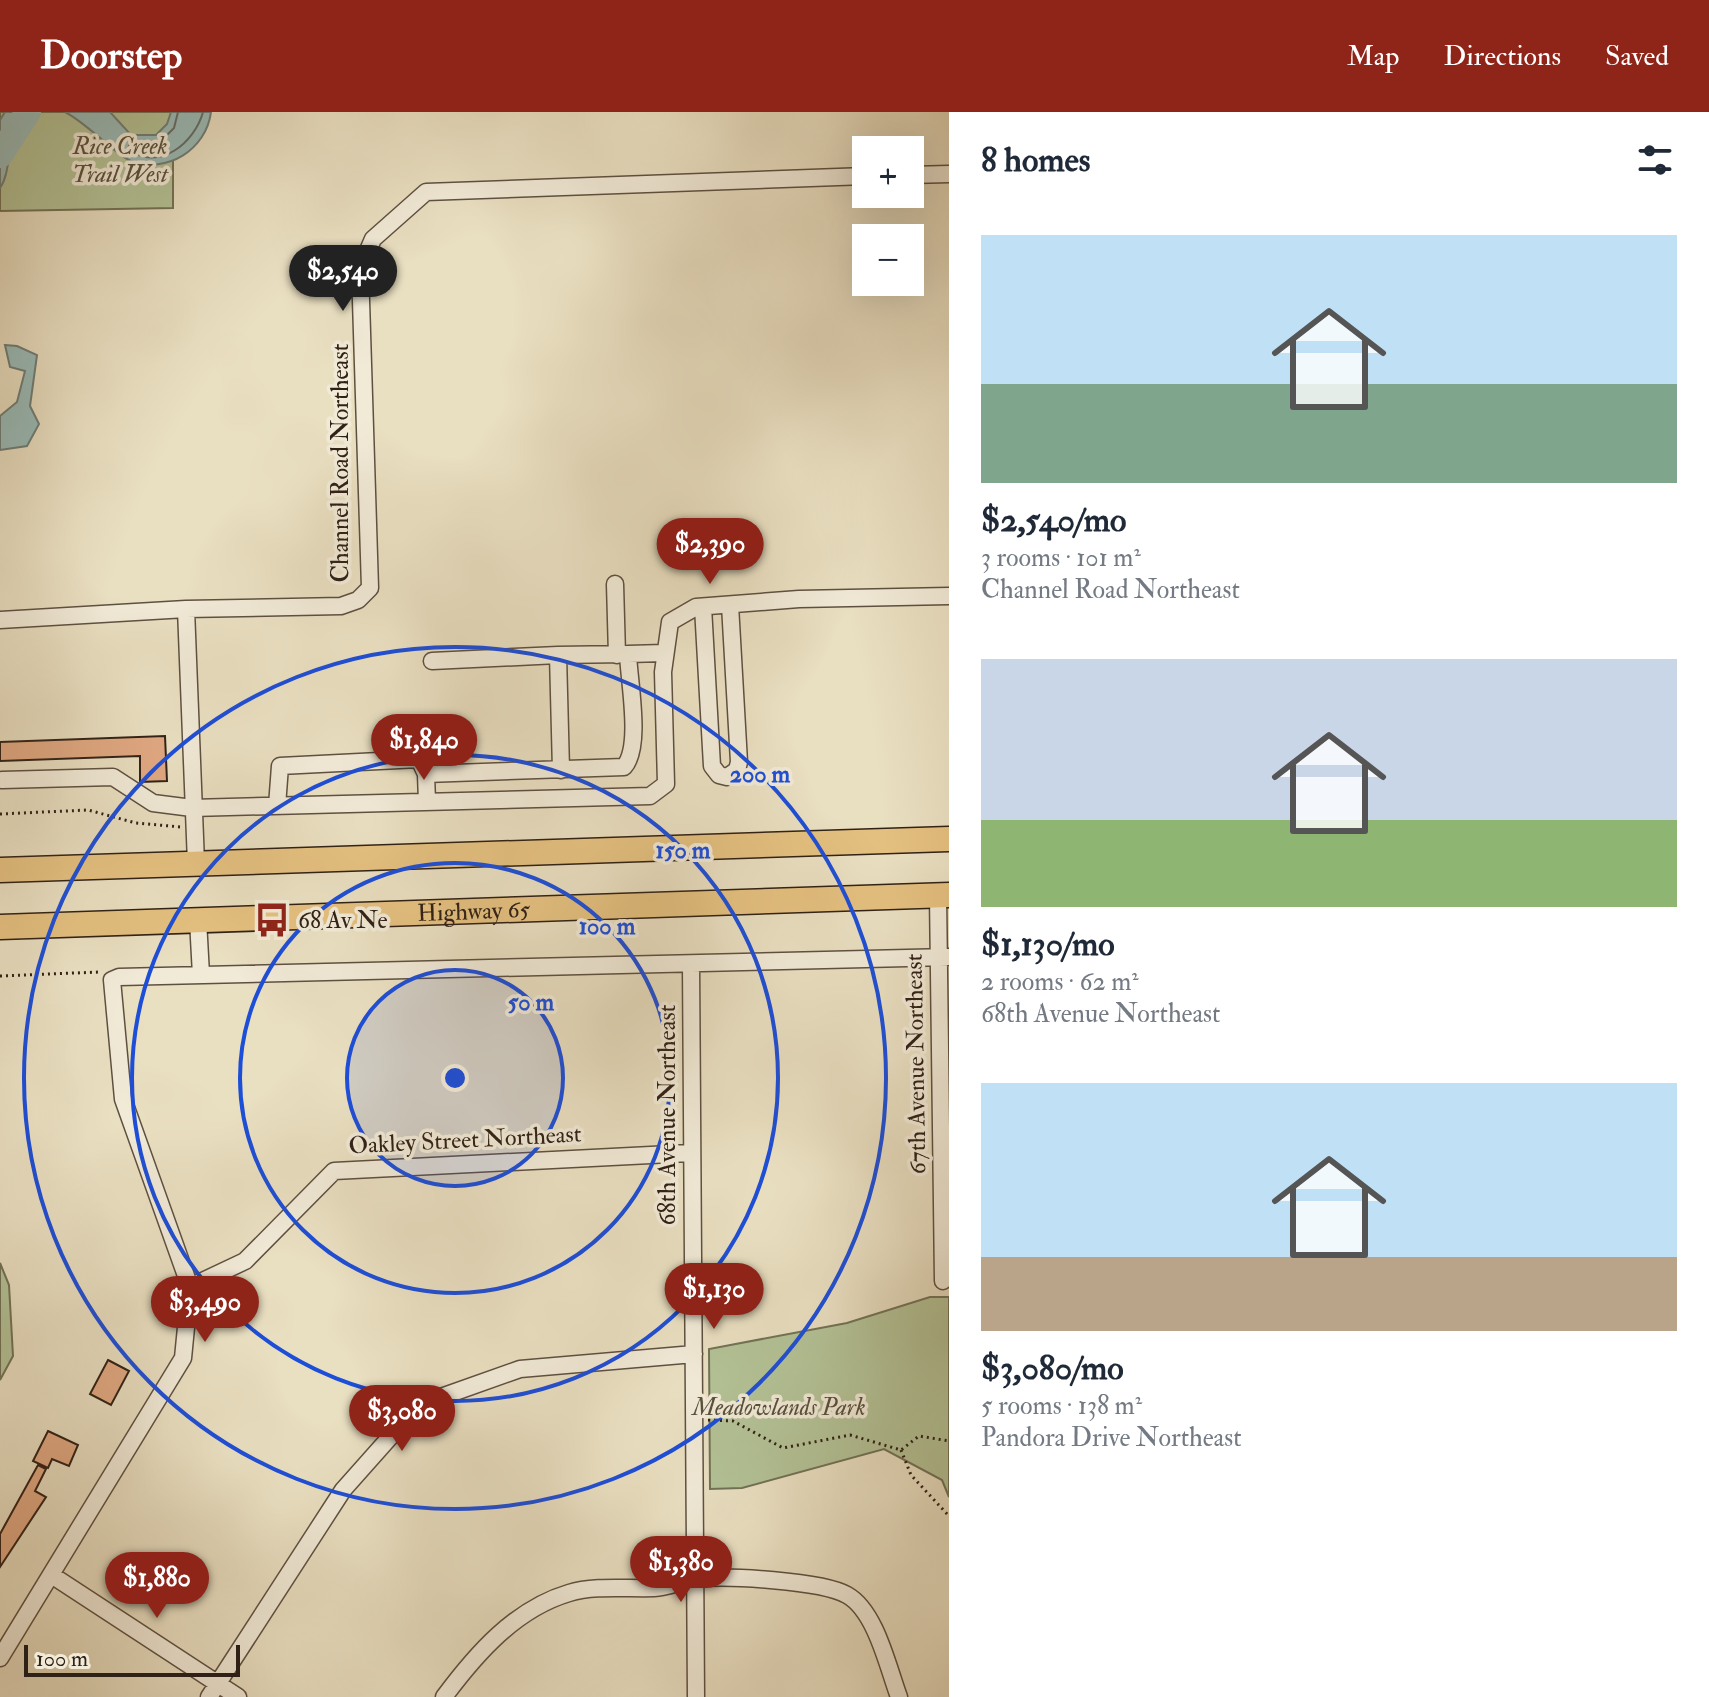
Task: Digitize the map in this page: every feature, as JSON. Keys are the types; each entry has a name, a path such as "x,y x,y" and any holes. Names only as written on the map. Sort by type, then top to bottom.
{"highway":[{"path":"0,870 949,839"},
{"name":"Highway 65","path":"0,927 944,895"}],"street":[{"path":"924,175 949,174"},
{"name":"Channel Road Northeast","path":"0,620 186,609 341,606 358,600 370,588 360,269 373,239 426,192 852,177"},
{"path":"426,774 624,767 633,743 615,584"},
{"path":"2,780 113,777 153,803 192,808 650,796 666,784 664,653 670,622 703,607 799,599 949,596"},
{"path":"703,607 712,766 719,775 727,777 737,770 739,762 730,605"},
{"path":"186,609 196,863"},
{"path":"432,661 664,653"},
{"path":"558,655 561,770"},
{"path":"277,806 280,766 419,759 426,774 427,802"},
{"path":"597,769 598,797"},
{"name":"67th Avenue Northeast","path":"943,1281 944,895"},
{"path":"198,920 201,975"},
{"path":"0,1658 17,1626 53,1576 183,1358 190,1287 123,1099 112,980 201,975 944,957"},
{"name":"68th Avenue Northeast","path":"691,964 696,1697"},
{"name":"Oakley Street Northeast","path":"190,1287 245,1261 334,1171 690,1153"},
{"path":"214,1690 343,1490 391,1436 441,1397 520,1369 694,1354"},
{"path":"53,1576 214,1690 238,1697"},
{"path":"444,1697 473,1657 537,1607 570,1592 669,1587 696,1579 786,1581 848,1595 873,1625 899,1697"}],"path":[{"path":"0,814 88,810 136,823 193,826"},
{"path":"0,976 96,971 112,980"},
{"path":"695,1419 733,1421 783,1448 850,1435 901,1450"},
{"path":"901,1450 919,1436 949,1441"},
{"path":"901,1450 911,1475 949,1516"}],"green space":[{"name":"Rice Creek Trail West","path":"0,112 173,112 173,208 0,211"},
{"path":"0,1263 9,1285 13,1356 0,1380"},
{"name":"Meadowlands Park","path":"930,1297 949,1297 949,1497 942,1480 884,1449 742,1488 710,1489 709,1349 847,1323"}],"water":[{"path":"5,112 31,112 22,118 12,136 7,169 0,188 0,120"},
{"path":"65,112 110,112 131,135 156,135 167,124 171,112 211,112 201,138 183,156 158,164 145,164 125,158"},
{"path":"5,345 17,346 37,355 30,406 39,424 27,446 0,450 0,416 17,402 25,371 10,367"}],"building":[{"path":"165,736 167,781 140,782 140,756 0,761 0,742"},
{"path":"108,1360 129,1371 111,1405 90,1394"},
{"path":"48,1431 78,1445 69,1466 52,1459 48,1468 33,1461"},
{"path":"38,1465 46,1469 35,1491 46,1497 0,1567 0,1534"}],"waterway":[{"path":"0,155 28,112"}],"place":[{"name":"68 Av Ne","path":"272,920"}]}
